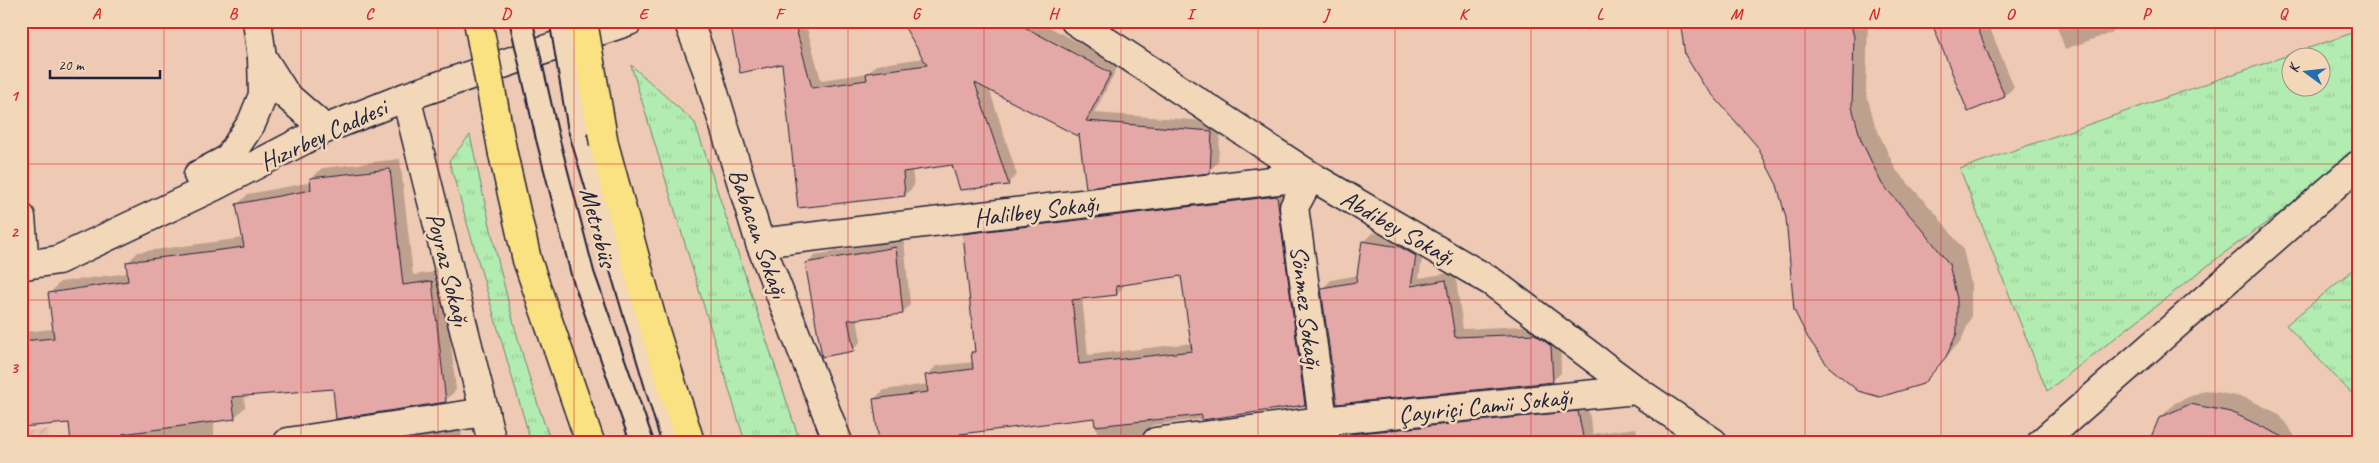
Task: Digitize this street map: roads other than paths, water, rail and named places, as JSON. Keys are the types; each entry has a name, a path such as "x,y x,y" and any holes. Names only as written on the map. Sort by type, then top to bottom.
{"highway":[{"path":"478,21 503,154 527,260 590,442"},
{"path":"583,21 604,144 655,331 690,442"}],"street":[{"name":"Hızırbey Caddesi","path":"23,266 228,159 252,122 263,95 262,57 257,21"},
{"name":"Hızırbey Caddesi","path":"23,266 58,260 214,186 325,129 406,97 629,21"},
{"name":"Babacan Sokağı","path":"688,21 707,70 760,244 838,442"},
{"name":"Abdibey Sokağı","path":"1075,21 1311,176 1492,282 1636,390 1713,442"},
{"path":"262,57 286,95 325,129"},
{"name":"Poyraz Sokağı","path":"406,97 492,442"},
{"path":"2042,442 2358,165"},
{"name":"Halilbey Sokağı","path":"760,244 1311,176"},
{"name":"Sönmez Sokağı","path":"1311,176 1294,207 1324,432"},
{"path":"21,217 23,266"},
{"name":"Çayıriçi Camii Sokağı","path":"1156,442 1324,432 1636,390"},
{"path":"288,442 485,412"}],"lane":[{"name":"Metrobüs","path":"521,21 546,136 583,274 642,442"},
{"name":"Metrobüs","path":"561,21 579,127 673,442"}]}
